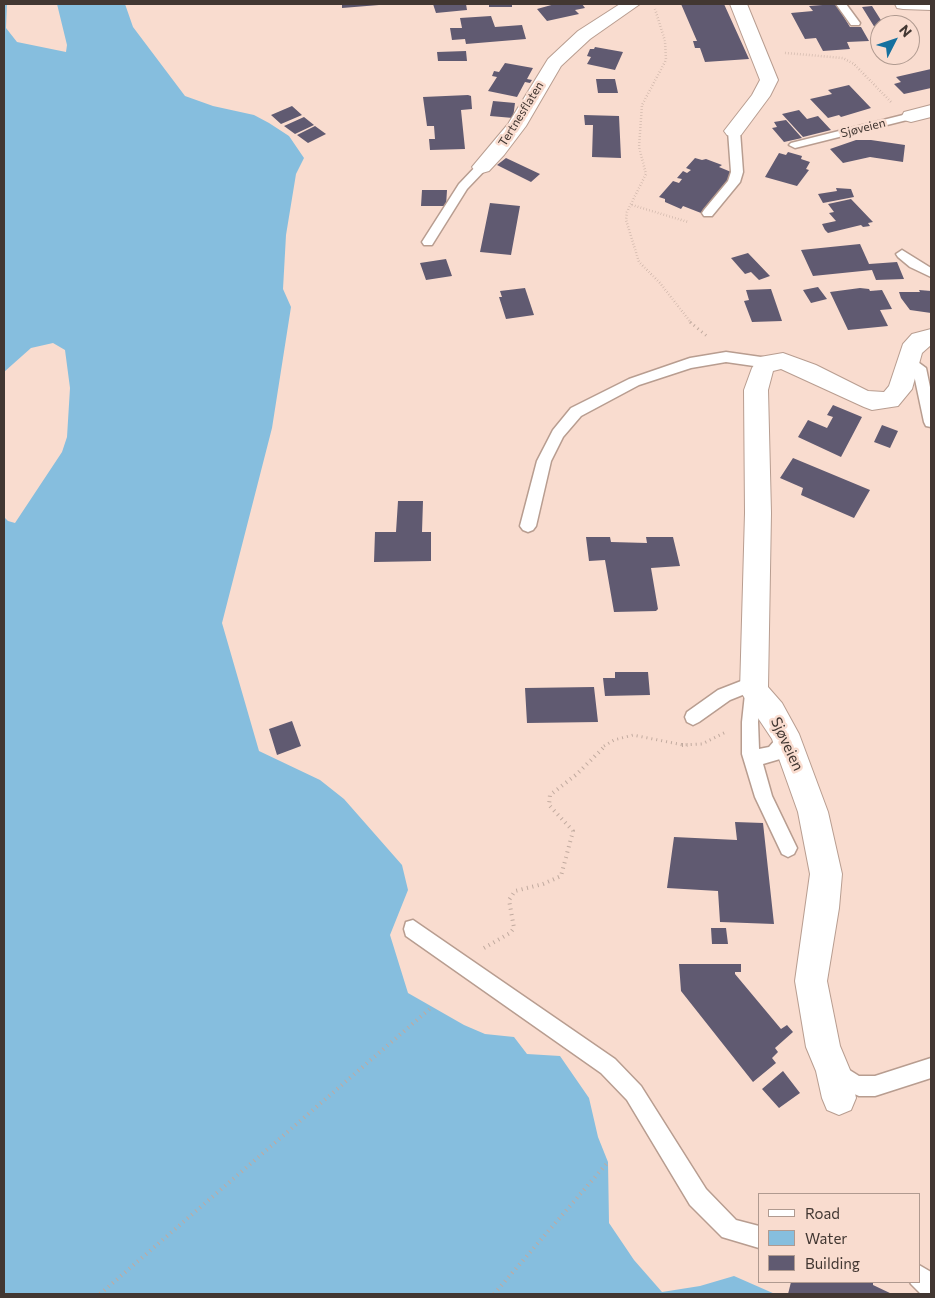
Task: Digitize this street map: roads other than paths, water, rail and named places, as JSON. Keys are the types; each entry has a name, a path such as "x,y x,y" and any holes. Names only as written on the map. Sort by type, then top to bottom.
{"street":[{"name":"Tertnesflaten","path":"482,166 497,151 516,126 554,63 584,35 631,4"},
{"path":"734,131 761,96 769,80 738,4"},
{"path":"903,4 931,5"},
{"name":"Sjøveien","path":"910,116 931,111"},
{"path":"754,687 758,503 756,390 758,377 768,363 783,361 793,364 860,397 881,402 890,400 900,389 907,360 915,343 931,337"},
{"name":"Sjøveien","path":"754,687 772,712 787,738 813,812 826,874 823,908 813,958 811,981 823,1048 836,1084"}],"lane":[{"path":"841,4 855,22"},
{"name":"Sjøveien","path":"795,145 910,116"},
{"path":"708,213 734,182 737,172 734,131"},
{"name":"Tertnesflaten","path":"428,242 463,187 482,166"},
{"path":"902,254 914,264 931,273"},
{"path":"528,526 544,462 558,434 576,412 634,382 690,363 726,357 768,363"},
{"path":"907,360 919,368 931,422"},
{"path":"693,717 724,695 754,687 750,722 750,754 764,797 788,848"},
{"path":"750,754 759,756 774,753 787,738"},
{"path":"413,929 608,1066 634,1094 698,1197 730,1229 758,1237"},
{"path":"836,1084 845,1080 860,1086 875,1086 931,1068"},
{"path":"920,1277 931,1288"}],"water":[{"path":"4,4 7,4 6,28 17,42 66,52 67,45 57,4 125,4 133,27 185,96 213,106 254,115 289,136 304,158 296,174 286,235 283,289 291,307 272,428 222,623 259,751 320,780 344,799 402,865 408,890 390,935 408,993 464,1025 485,1034 514,1037 527,1054 560,1056 589,1098 598,1137 608,1162 609,1223 634,1260 662,1292 700,1286 734,1276 775,1294 4,1294 4,517 8,521 15,523 62,452 67,437 70,388 65,350 53,343 31,348 4,372"}]}
